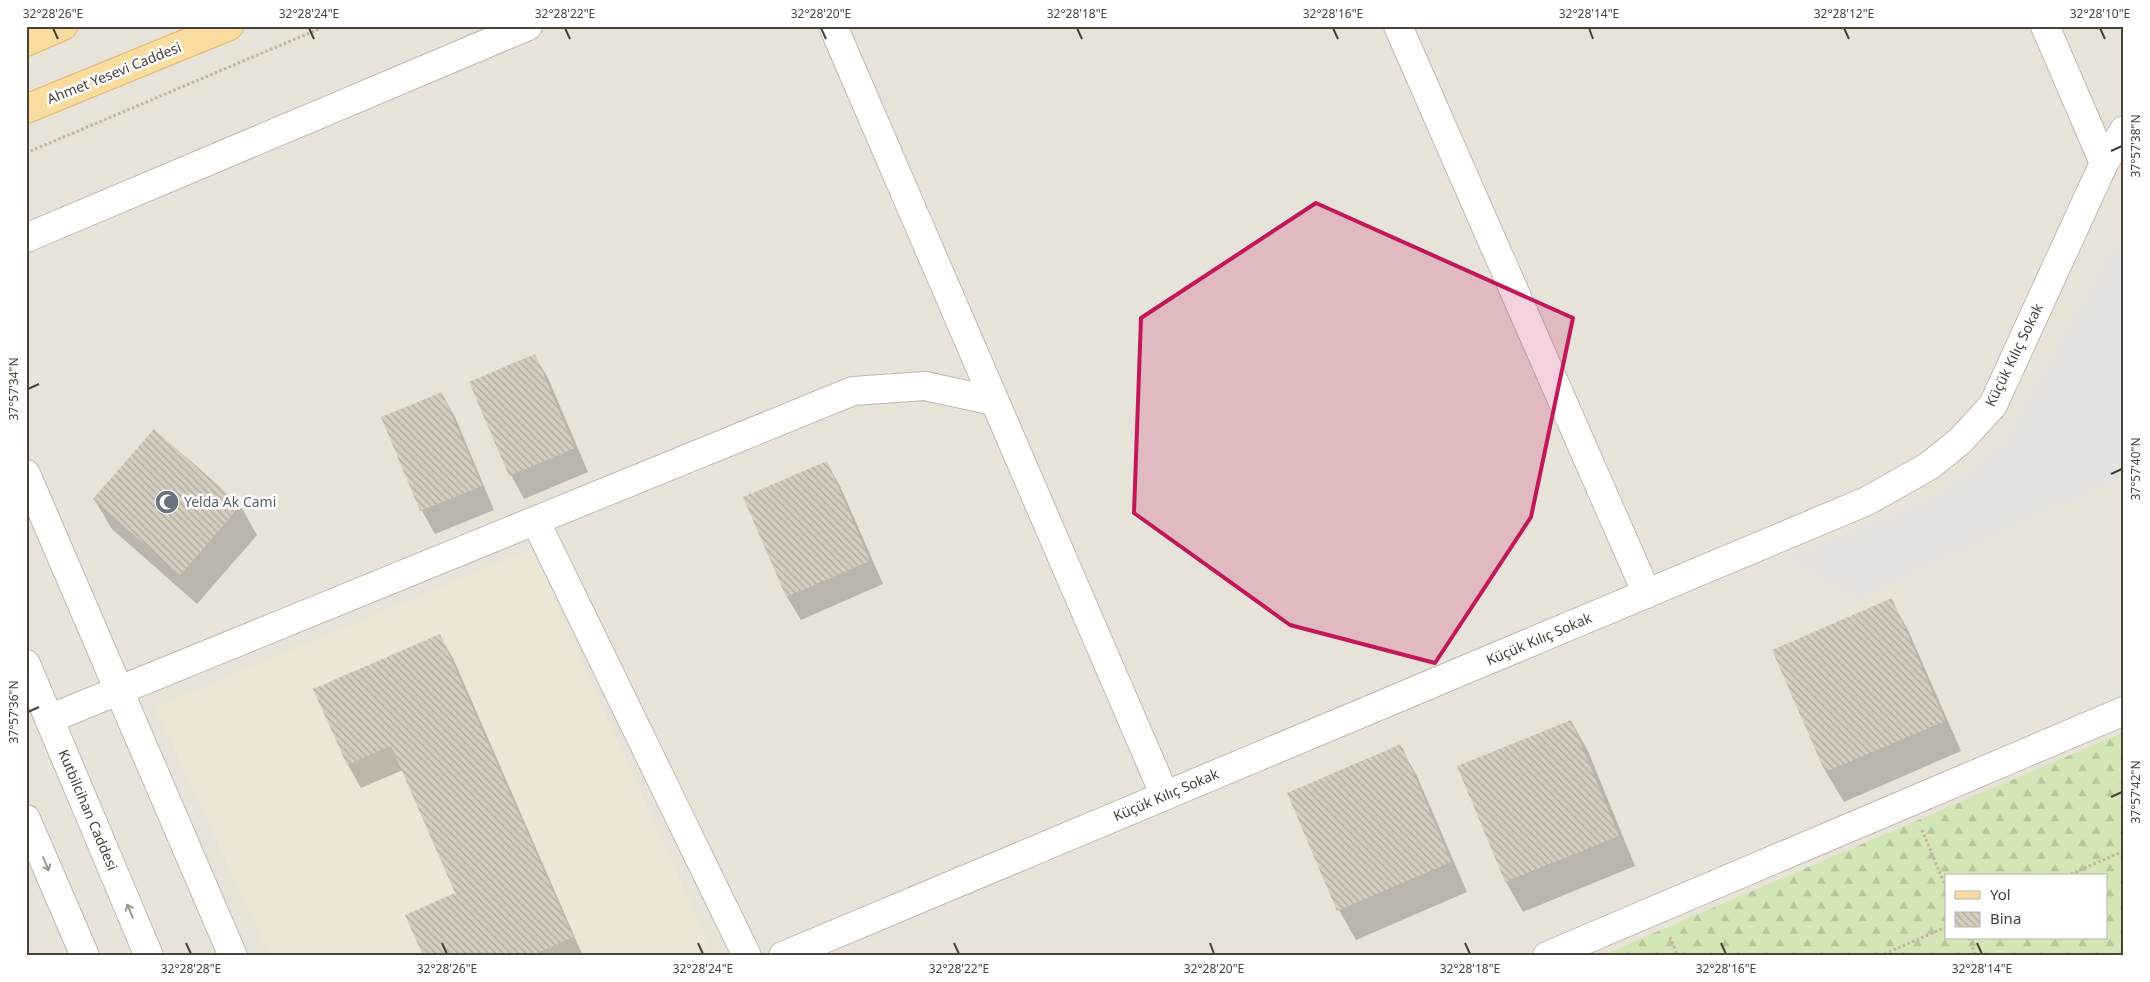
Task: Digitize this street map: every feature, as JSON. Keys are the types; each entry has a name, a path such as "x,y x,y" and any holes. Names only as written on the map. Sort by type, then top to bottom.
{"main road":[{"path":"26,42 63,26"},
{"name":"Ahmet Yesevi Caddesi","path":"26,109 229,26"}],"street":[{"path":"26,238 528,26"},
{"path":"833,26 1165,796"},
{"path":"1398,26 1647,594"},
{"path":"2045,26 2104,163"},
{"name":"Küçük Kılıç Sokak","path":"783,956 1867,501 1929,466 1960,441 1992,405 2104,163 2124,130"},
{"path":"49,719 536,522 853,391 925,386 994,400"},
{"path":"26,474 233,956"},
{"path":"536,522 747,956"},
{"name":"Kutbilcihan Caddesi","path":"26,664 150,956"},
{"path":"1547,956 2124,711"},
{"path":"26,819 85,956"}],"path":[{"path":"26,153 326,26"},
{"path":"1910,802 1945,885"},
{"path":"2071,874 2124,851"},
{"path":"1880,956 1945,927"},
{"path":"1670,937 1678,956"},
{"path":"1970,940 1976,956"}],"highlighted area":[{"path":"1316,203 1573,318 1531,517 1435,663 1290,625 1134,513 1141,318"}],"shaded area":[{"path":"26,26 2124,26 2124,956 26,956"},
{"path":"2124,229 2124,475 1858,598 1788,558 1924,502 1969,472 2003,445"},
{"path":"531,548 711,949 696,956 270,956 155,707"}],"green space":[{"path":"2124,732 2124,956 1600,956"}],"building":[{"path":"535,354 575,448 509,476 469,382"},
{"path":"442,392 482,486 420,511 381,417"},
{"name":"Yelda Ak Cami","path":"154,429 241,505 180,575 93,499"},
{"path":"827,461 870,561 786,597 743,497"},
{"path":"1892,598 1945,721 1825,772 1772,650"},
{"path":"440,634 573,937 530,956 423,956 405,915 455,893 391,746 347,765 313,689"},
{"path":"1571,720 1619,836 1505,882 1457,766"},
{"path":"1401,744 1451,862 1337,911 1287,793"}],"place":[{"name":"Yelda Ak Cami","path":"167,502"}]}
